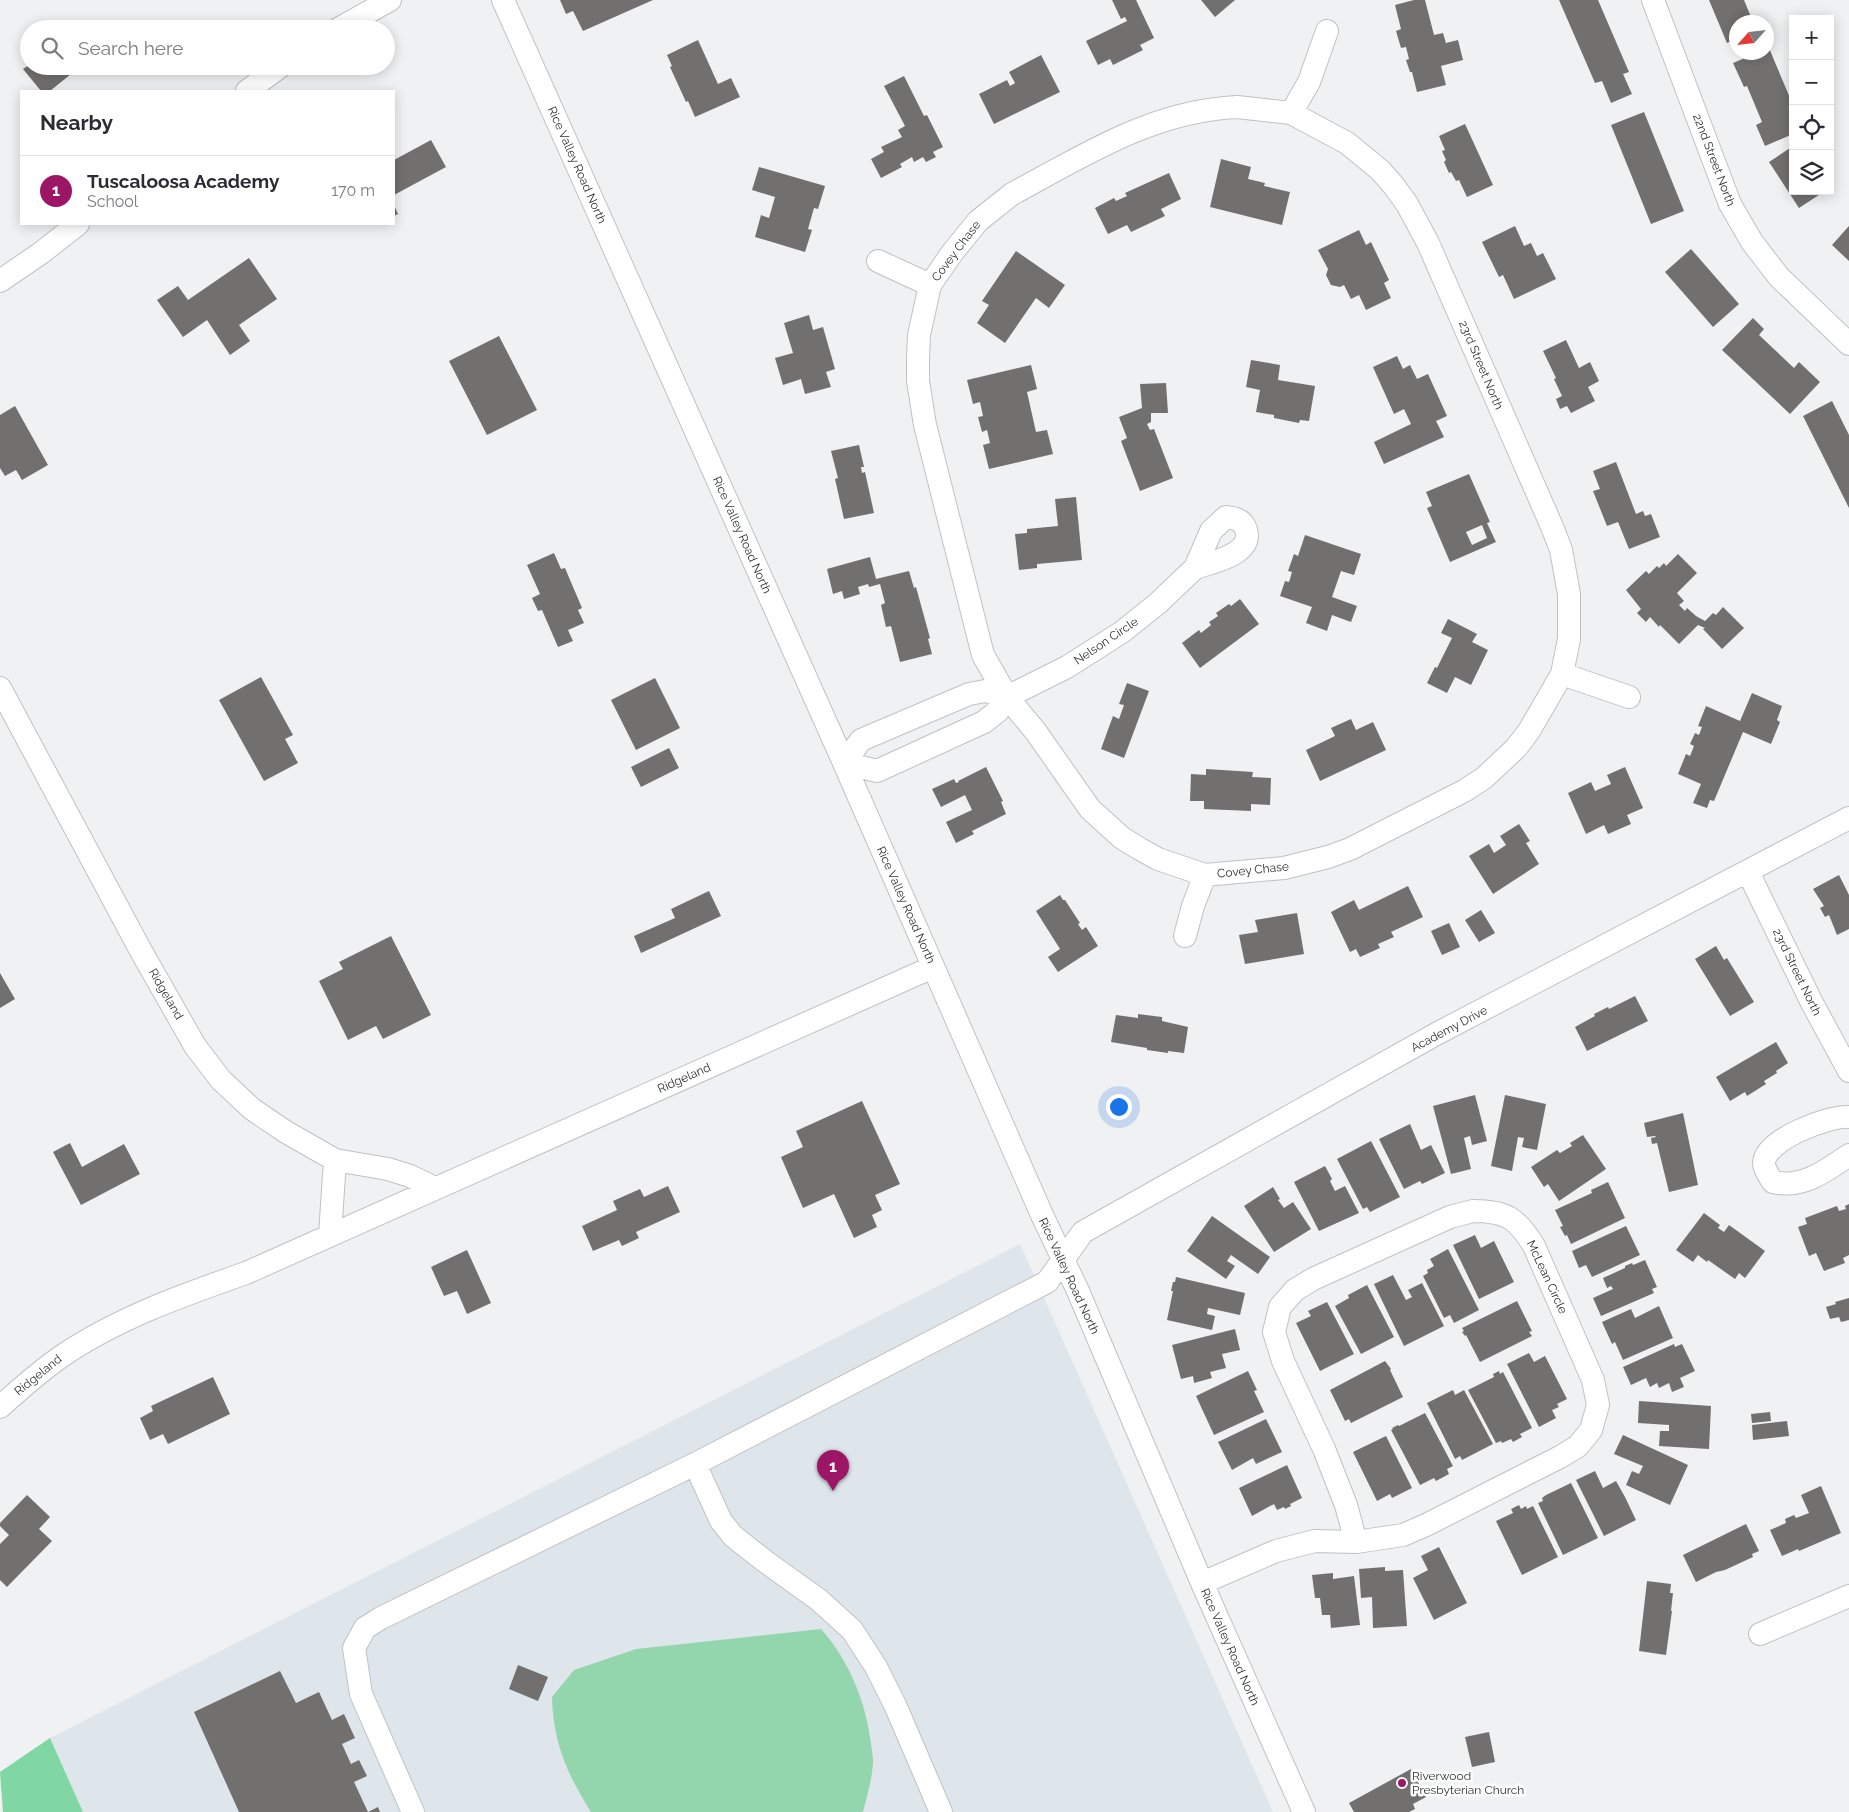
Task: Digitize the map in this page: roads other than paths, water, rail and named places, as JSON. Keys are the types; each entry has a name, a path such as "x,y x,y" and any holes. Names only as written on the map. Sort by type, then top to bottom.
{"street":[{"path":"354,20 390,0"},
{"name":"Rice Valley Road North","path":"503,0 844,763 1042,1215 1078,1291 1202,1583 1304,1812"},
{"name":"22nd Street North","path":"1653,0 1730,204 1752,242 1779,277 1849,344"},
{"path":"1291,113 1309,82 1327,31"},
{"path":"248,90 269,75"},
{"name":"Covey Chase","path":"1291,113 1237,107 1214,108 1170,118 1128,133 1012,194 994,206 978,221 952,253 930,285 919,335 918,382 925,426 983,655 1007,697 1036,732 1090,809 1140,850 1158,859 1205,875 1284,868 1328,857 1350,849 1464,790 1484,778 1516,748 1540,713 1562,674"},
{"name":"23rd Street North","path":"1291,113 1347,143 1380,170 1406,204 1428,243 1561,550 1569,594 1569,639 1562,674"},
{"path":"0,281 41,253 77,225"},
{"path":"878,261 930,285"},
{"name":"Nelson Circle","path":"1007,697 1066,667 1122,632 1157,604 1194,568"},
{"path":"1562,674 1629,697"},
{"name":"Ridgeland","path":"0,688 141,951 195,1046 221,1080 252,1109 286,1132 334,1160 388,1169 410,1176 435,1188"},
{"path":"985,691 1007,697 998,710 984,722 877,771 844,763 861,740 969,694 985,691"},
{"name":"Academy Drive","path":"413,1812 361,1694 354,1648 365,1628 695,1464 1047,1282 1082,1232 1438,1033 1627,936 1695,898 1849,818"},
{"name":"23rd Street North","path":"1748,872 1812,1003 1849,1071"},
{"path":"1185,936 1193,906 1205,875"},
{"name":"Ridgeland","path":"0,1407 26,1383 61,1356 100,1332 182,1296 246,1273 933,967"},
{"path":"1849,1117 1841,1116 1808,1126 1784,1139 1766,1156 1764,1164 1773,1182 1784,1184 1807,1181 1849,1155"},
{"path":"330,1235 334,1160"},
{"name":"McLean Circle","path":"1202,1583 1276,1551 1315,1541 1356,1542 1403,1535 1560,1457 1578,1446 1592,1430 1598,1405 1593,1380 1534,1246 1524,1229 1509,1217 1492,1211 1473,1211 1450,1217 1313,1279 1295,1290 1280,1307 1274,1332 1283,1361 1324,1449 1346,1504 1356,1542"},
{"path":"695,1464 720,1520 733,1536 819,1600 852,1630 876,1667 896,1707 941,1812"},
{"path":"1760,1634 1849,1596"}],"place":[{"name":"Tuscaloosa Academy","path":"833,1491"},
{"name":"Riverwood Presbyterian Church","path":"1402,1783"}]}
